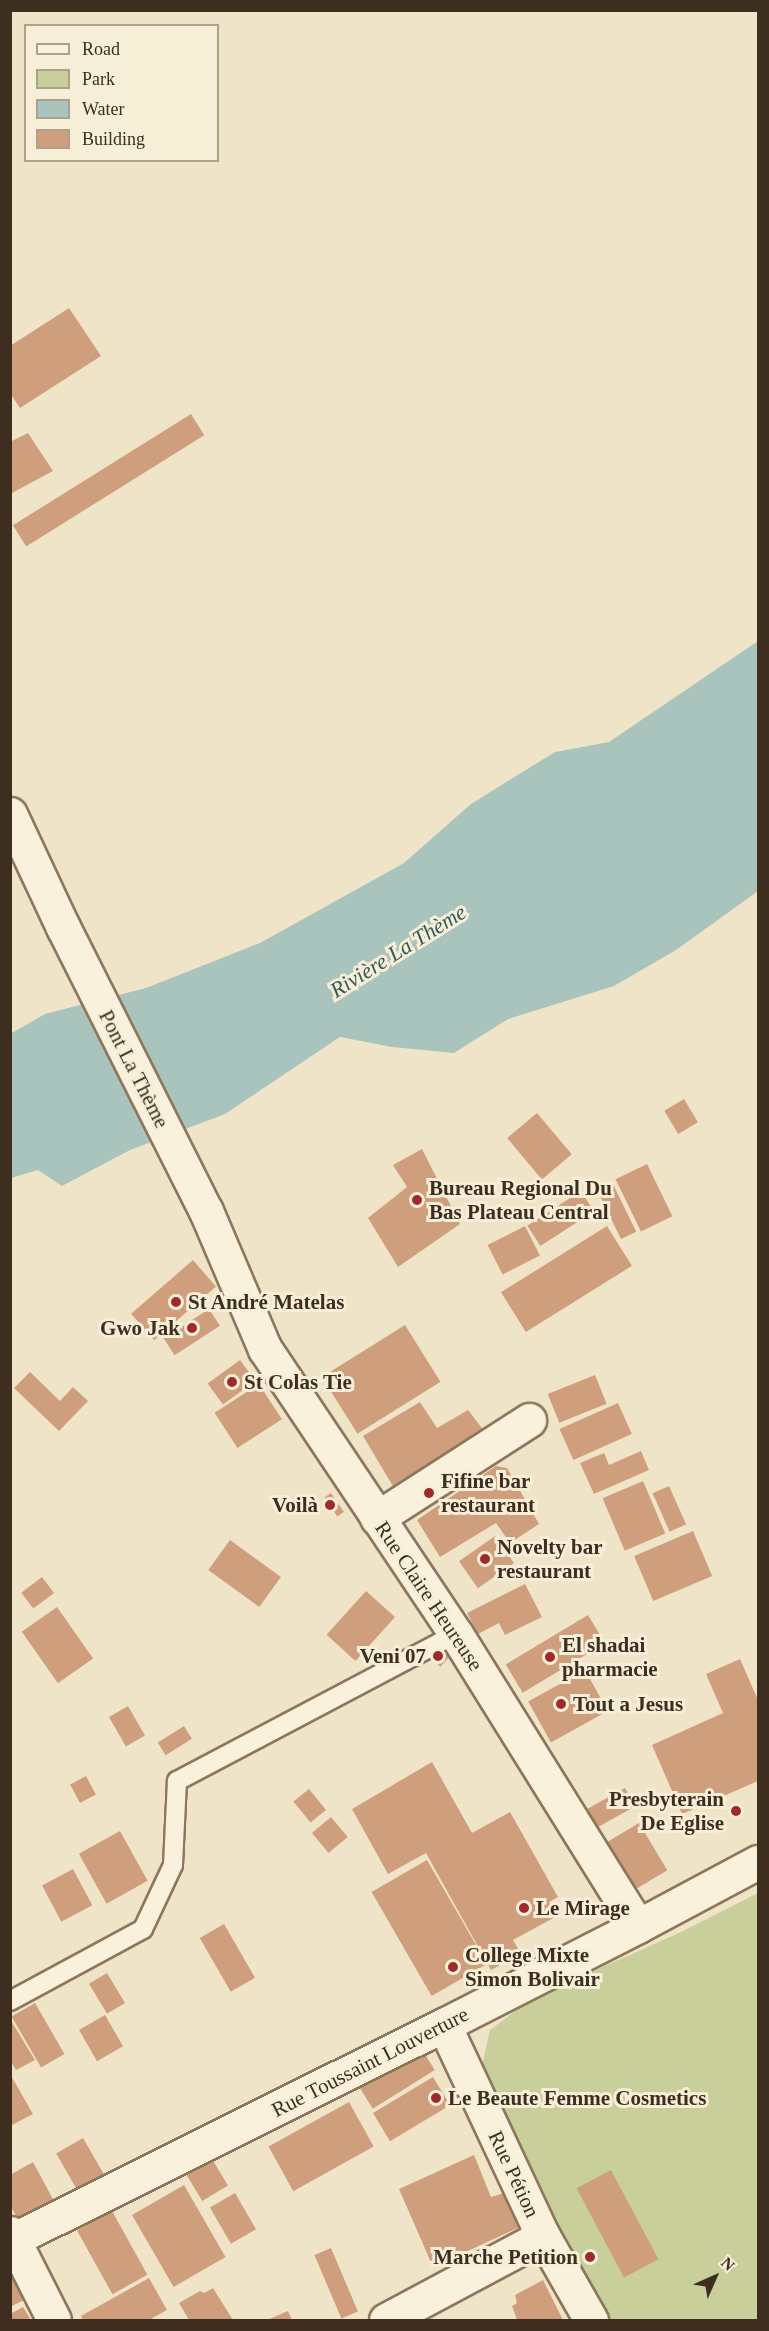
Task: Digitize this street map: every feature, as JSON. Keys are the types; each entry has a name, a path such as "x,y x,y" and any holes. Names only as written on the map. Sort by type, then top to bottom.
{"main road":[{"name":"Pont La Thème","path":"10,814 206,1210 226,1263"},
{"name":"Rue Claire Heureuse","path":"226,1263 265,1350 456,1634 638,1926"},
{"path":"377,1518 529,1420"},
{"name":"Rue Toussaint Louverture","path":"12,2238 444,2025 759,1862"},
{"name":"Rue Pétion","path":"444,2025 543,2236 591,2320"},
{"path":"386,2320 543,2236"},
{"path":"12,2238 54,2320"}],"lane":[{"path":"10,2001 143,1929 173,1865 177,1781 456,1634"}],"green space":[{"path":"758,1893 758,2320 607,2320 513,2148 479,2079 490,2030 531,1999 681,1932"}],"water":[{"name":"Rivière La Thème","path":"758,641 758,891 676,950 614,986 508,1019 454,1053 392,1047 340,1037 225,1114 130,1150 62,1186 38,1170 11,1178 10,1034 45,1014 146,988 260,943 404,863 471,804 555,752 609,742"}],"building":[{"path":"69,308 101,356 20,408 10,393 10,346"},
{"path":"191,414 204,435 26,546 13,525"},
{"path":"28,433 53,471 10,494 10,442"},
{"path":"684,1099 698,1122 678,1134 664,1111"},
{"path":"537,1113 572,1154 542,1179 507,1138"},
{"path":"422,1149 460,1224 398,1267 368,1218 407,1187 393,1165"},
{"path":"647,1164 672,1216 641,1231 616,1179"},
{"path":"613,1184 636,1232 621,1239 598,1191"},
{"path":"581,1191 594,1211 540,1246 527,1226"},
{"path":"525,1226 540,1255 503,1274 488,1245"},
{"path":"607,1226 632,1266 526,1332 501,1292"},
{"path":"193,1260 216,1286 154,1340 131,1314"},
{"path":"209,1309 220,1326 175,1355 164,1338"},
{"path":"405,1325 441,1382 357,1434 322,1377"},
{"path":"240,1360 255,1381 223,1405 208,1384"},
{"path":"30,1372 60,1401 73,1387 88,1401 59,1431 14,1388"},
{"path":"595,1375 607,1404 559,1423 548,1394"},
{"path":"259,1384 282,1419 237,1448 215,1413"},
{"path":"420,1402 437,1428 468,1410 485,1432 394,1488 363,1436"},
{"path":"618,1403 632,1434 573,1460 560,1429"},
{"path":"641,1451 649,1470 594,1494 580,1463 604,1453 609,1465"},
{"path":"496,1466 507,1468 539,1524 510,1543 496,1523 440,1557 417,1520"},
{"path":"643,1481 665,1533 625,1551 602,1498"},
{"path":"669,1486 686,1524 670,1532 653,1493"},
{"path":"331,1493 344,1512 337,1517 324,1497"},
{"path":"693,1531 712,1576 653,1601 634,1556"},
{"path":"495,1536 514,1563 478,1588 459,1561"},
{"path":"230,1540 281,1577 259,1607 208,1570"},
{"path":"42,1577 54,1593 33,1609 21,1593"},
{"path":"525,1584 542,1617 505,1635 499,1623 478,1634 467,1613"},
{"path":"366,1591 395,1617 356,1661 327,1635"},
{"path":"57,1607 93,1659 58,1683 22,1632"},
{"path":"588,1615 605,1643 523,1693 506,1664"},
{"path":"438,1647 449,1657 440,1667 429,1657"},
{"path":"740,1659 758,1700 758,1781 682,1814 652,1745 723,1713 706,1674"},
{"path":"585,1670 608,1711 551,1743 528,1702"},
{"path":"128,1706 145,1735 126,1746 109,1717"},
{"path":"184,1726 192,1739 166,1755 158,1742"},
{"path":"432,1762 472,1833 510,1812 558,1897 549,1902 557,1916 513,1940 521,1954 491,1970 426,1853 388,1874 352,1809"},
{"path":"86,1776 96,1795 80,1803 70,1784"},
{"path":"625,1788 635,1806 594,1829 584,1811"},
{"path":"309,1789 326,1810 310,1823 293,1802"},
{"path":"331,1817 348,1837 329,1853 312,1833"},
{"path":"639,1823 667,1870 634,1890 606,1843"},
{"path":"120,1831 148,1881 107,1904 79,1854"},
{"path":"427,1860 487,1964 432,1996 372,1892"},
{"path":"73,1869 92,1905 61,1922 42,1885"},
{"path":"224,1924 255,1978 231,1992 200,1938"},
{"path":"107,1973 125,2003 107,2014 89,1984"},
{"path":"35,2003 64,2054 41,2068 12,2016"},
{"path":"105,2015 123,2046 97,2061 79,2030"},
{"path":"10,2019 35,2060 16,2070 10,2060"},
{"path":"421,2048 435,2070 373,2109 359,2087"},
{"path":"10,2074 33,2114 10,2126"},
{"path":"433,2077 450,2105 390,2141 373,2113"},
{"path":"349,2102 374,2147 293,2191 269,2147"},
{"path":"83,2138 104,2175 78,2191 56,2154"},
{"path":"474,2155 491,2197 504,2193 520,2227 433,2267 399,2189"},
{"path":"212,2159 228,2186 202,2201 186,2174"},
{"path":"33,2162 54,2201 19,2221 10,2205 10,2175"},
{"path":"611,2170 658,2259 624,2277 577,2188"},
{"path":"184,2185 226,2257 174,2287 132,2215"},
{"path":"235,2193 256,2229 231,2244 210,2208"},
{"path":"112,2211 147,2275 112,2294 77,2230"},
{"path":"331,2248 358,2312 341,2319 314,2255"},
{"path":"10,2273 24,2300 10,2307"},
{"path":"149,2278 167,2310 149,2320 83,2320 81,2316"},
{"path":"543,2280 563,2320 517,2320 512,2306 517,2303 515,2295"},
{"path":"213,2288 233,2320 189,2320 179,2303 200,2291 204,2293"},
{"path":"23,2307 31,2320 10,2320 10,2314"},
{"path":"288,2311 292,2320 267,2320"}],"place":[{"name":"Bureau Regional Du Bas Plateau Central","path":"417,1200"},
{"name":"St André Matelas","path":"176,1302"},
{"name":"Gwo Jak","path":"192,1328"},
{"name":"St Colas Tie","path":"232,1382"},
{"name":"Fifine bar restaurant","path":"429,1493"},
{"name":"Voilà","path":"330,1505"},
{"name":"Novelty bar restaurant","path":"485,1559"},
{"name":"Veni 07","path":"438,1656"},
{"name":"El shadai pharmacie","path":"550,1657"},
{"name":"Tout a Jesus","path":"561,1704"},
{"name":"Presbyterain De Eglise","path":"736,1811"},
{"name":"Le Mirage","path":"524,1908"},
{"name":"College Mixte Simon Bolivair","path":"453,1967"},
{"name":"Le Beaute Femme Cosmetics","path":"436,2098"},
{"name":"Marche Petition","path":"590,2257"}]}
